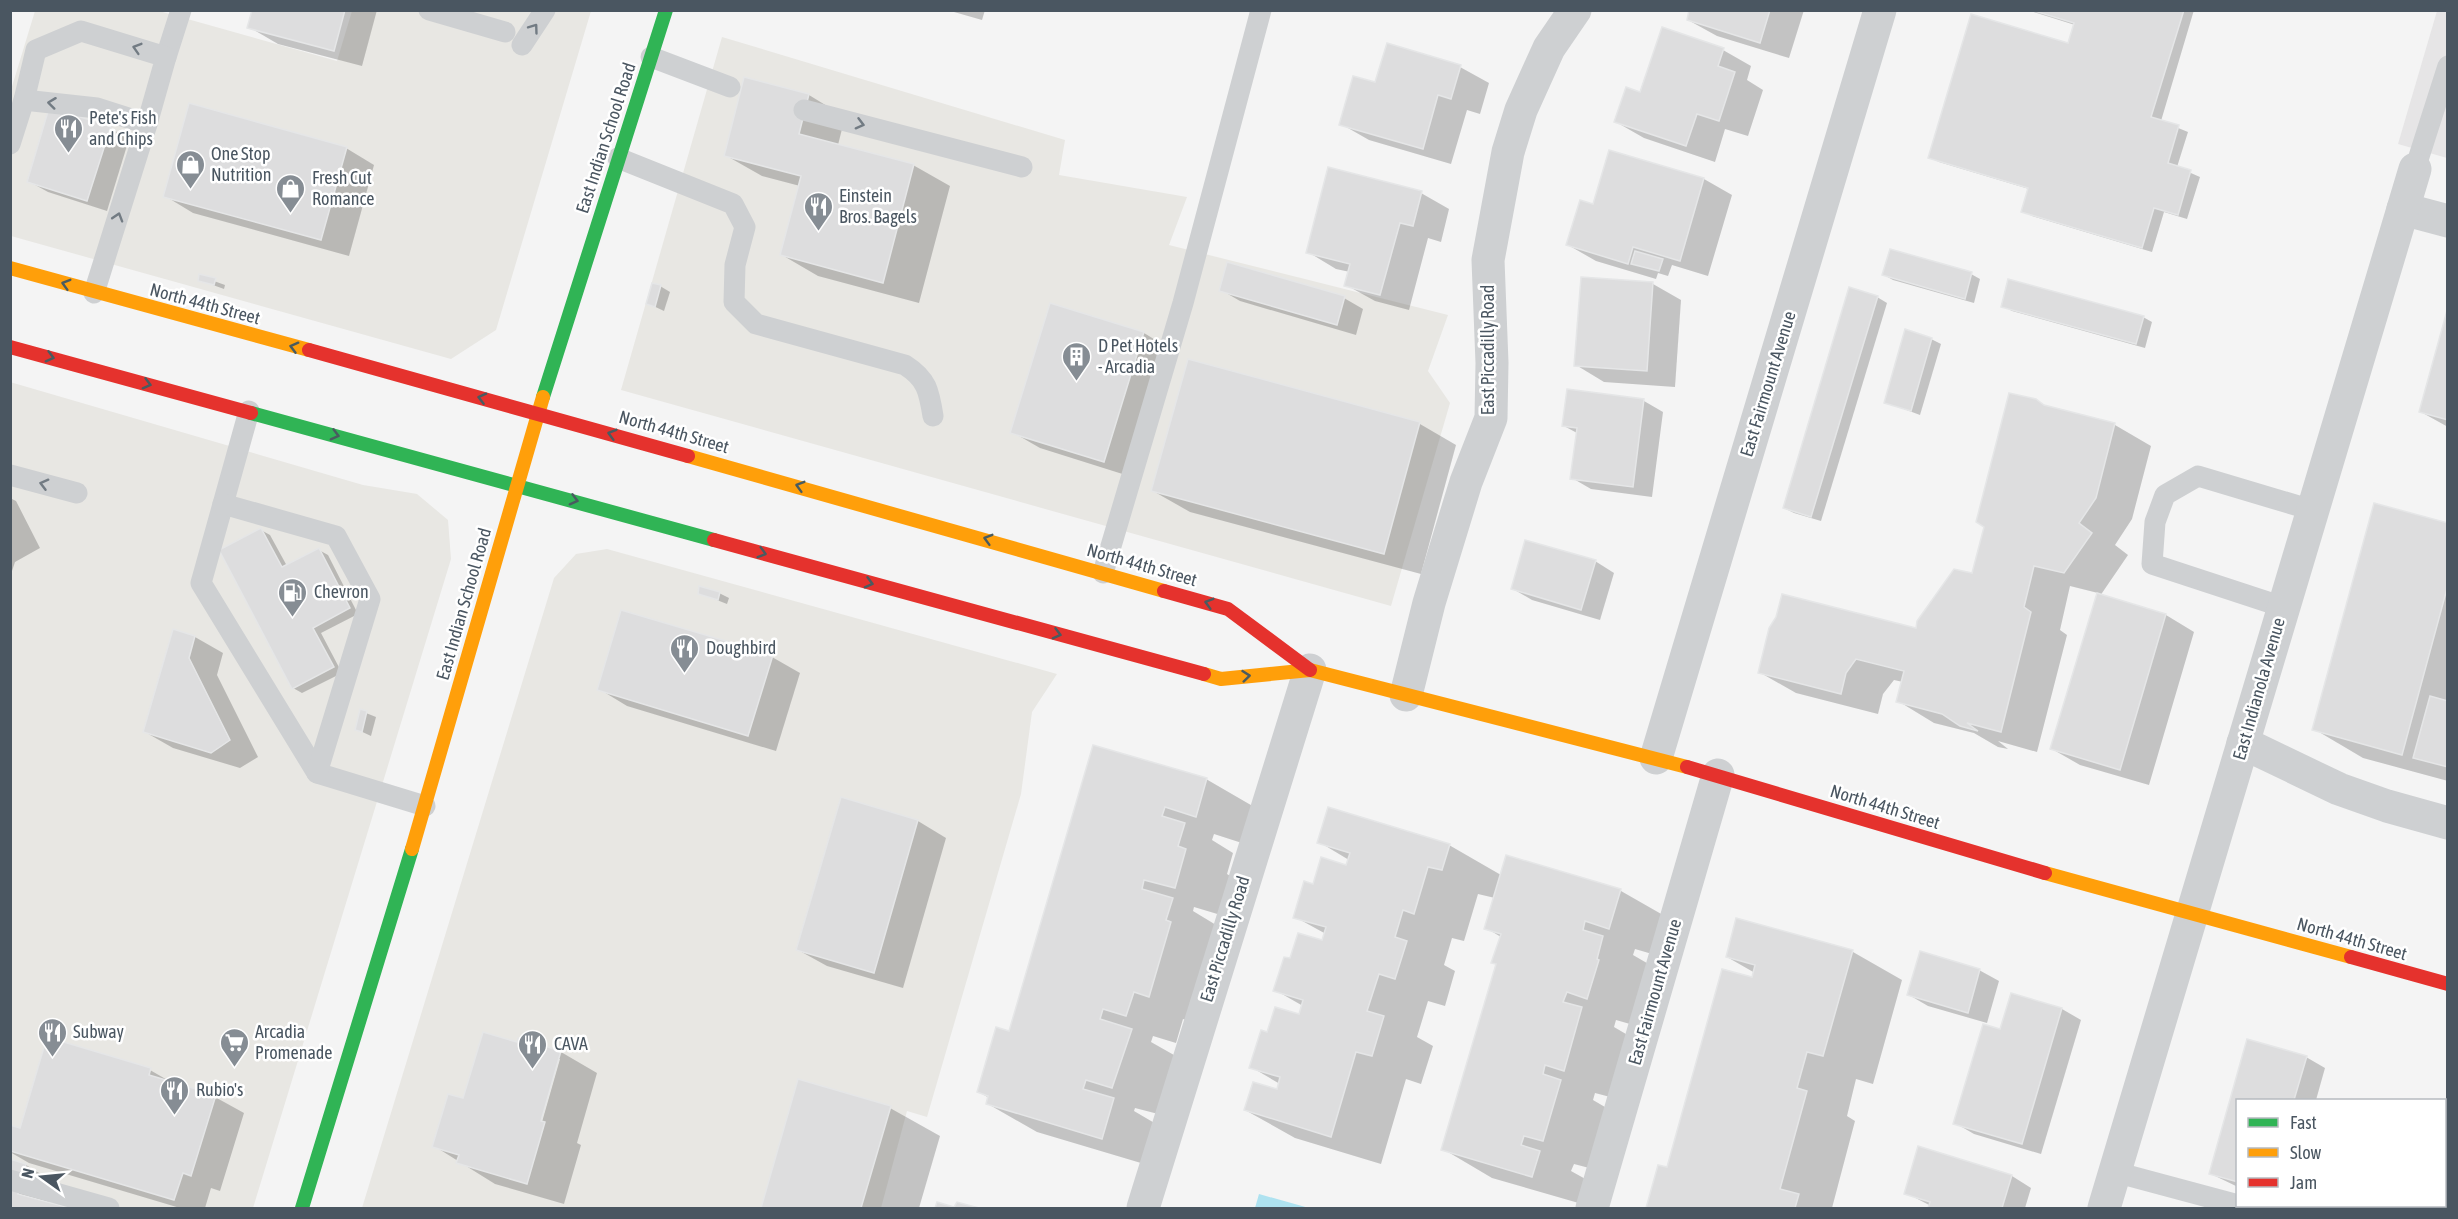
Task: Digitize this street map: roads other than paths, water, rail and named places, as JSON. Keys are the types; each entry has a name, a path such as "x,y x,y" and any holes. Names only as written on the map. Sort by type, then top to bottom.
{"main road":[{"name":"East Indian School Road","path":"302,1209 425,806 539,413 666,10"},
{"name":"North 44th Street","path":"10,268 94,293 539,413 1228,609 1310,670"},
{"name":"North 44th Street","path":"10,346 1221,679 1310,670 1656,758 1973,853 2140,897 2192,914 2448,984"}],"street":[{"name":"East Piccadilly Road","path":"1406,695 1429,603 1466,482 1491,418 1492,363 1488,260 1508,152 1521,110 1549,48 1575,10"},
{"name":"East Fairmount Avenue","path":"1656,758 1880,10"},
{"name":"East Indianola Avenue","path":"2104,1209 2415,169"},
{"path":"2403,209 2448,221"},
{"name":"East Piccadilly Road","path":"1143,1209 1310,670"},
{"path":"2243,743 2339,789 2387,806 2448,823"},
{"name":"East Fairmount Avenue","path":"1592,1209 1718,775"}],"lane":[{"path":"94,293 181,10"},
{"path":"429,10 505,32"},
{"path":"522,45 545,10"},
{"path":"1103,573 1183,303 1261,10"},
{"path":"10,144 36,50 81,31 166,57"},
{"path":"651,57 730,87"},
{"path":"2415,169 2448,66"},
{"path":"24,100 98,108 147,124"},
{"path":"804,110 1022,167"},
{"path":"618,159 733,204 745,227 735,265 734,302 756,324 905,365 921,375 929,393 933,416"},
{"path":"249,411 201,583 318,773 425,806"},
{"path":"10,475 77,493"},
{"path":"2283,607 2152,564 2155,522 2165,495 2198,476 2312,510"},
{"path":"223,504 336,536 370,599 318,773"},
{"path":"2115,1172 2236,1204"},
{"path":"10,1180 109,1209"}],"water":[{"path":"1259,1194 1309,1208 1255,1208"}],"place":[{"name":"Pete's Fish and Chips","path":"68,154"},
{"name":"One Stop Nutrition","path":"190,190"},
{"name":"Fresh Cut Romance","path":"291,214"},
{"name":"Einstein Bros. Bagels","path":"818,232"},
{"name":"D Pet Hotels - Arcadia","path":"1077,382"},
{"name":"Chevron","path":"293,618"},
{"name":"Doughbird","path":"685,674"},
{"name":"Subway","path":"52,1058"},
{"name":"Arcadia Promenade","path":"234,1068"},
{"name":"CAVA","path":"533,1070"},
{"name":"Rubio's","path":"175,1116"}]}
